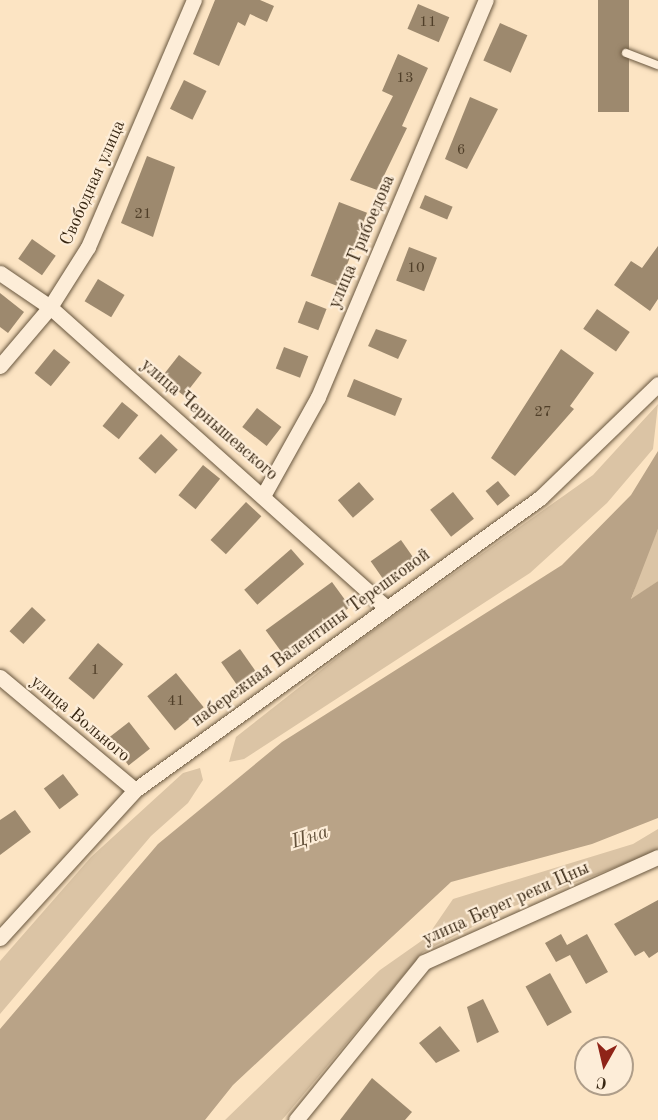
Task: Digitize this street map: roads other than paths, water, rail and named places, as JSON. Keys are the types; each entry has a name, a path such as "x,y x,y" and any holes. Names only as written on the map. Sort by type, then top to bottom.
{"street":[{"name":"Свободная улица","path":"0,366 50,307 88,247 194,0"},
{"name":"улица Грибоедова","path":"264,494 318,397 486,0"},
{"name":"улица Чернышевского","path":"0,273 50,307 264,494 384,606"},
{"name":"набережная Валентины Терешковой","path":"0,938 135,790 384,606 540,498 658,384"},
{"name":"улица Вольного","path":"0,677 135,790"},
{"name":"улица Берег реки Цны","path":"296,1120 424,962 658,857"}],"lane":[{"path":"626,53 658,65"}],"water":[{"name":"Цна","path":"658,451 658,529 631,599 658,581 658,818 592,844 451,882 233,1085 205,1120 0,1120 0,1029 158,844 282,742 562,565 631,495"}]}
